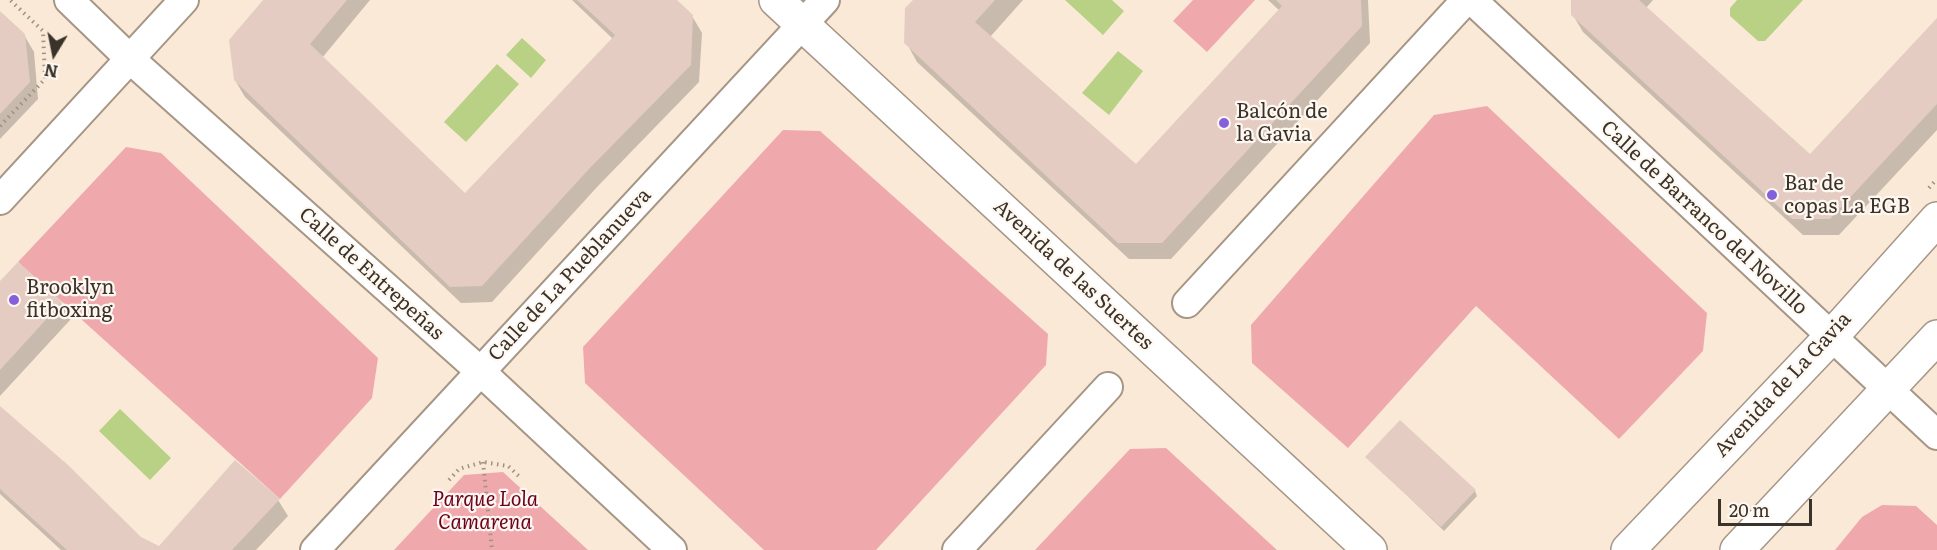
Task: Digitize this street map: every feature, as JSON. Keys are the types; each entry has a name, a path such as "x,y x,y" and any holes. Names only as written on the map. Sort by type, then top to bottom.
{"main road":[{"name":"Avenida de las Suertes","path":"776,0 1371,550"},
{"name":"Avenida de La Gavia","path":"1628,550 1832,336 1937,219"},
{"path":"1737,550 1937,337"}],"street":[{"name":"Calle de Entrepeñas","path":"69,0 130,59 480,371 672,550"},
{"path":"0,200 184,0"},
{"name":"Calle de La Pueblanueva","path":"315,550 825,0"},
{"path":"1187,303 1466,0"},
{"name":"Calle de Barranco del Novillo","path":"1472,0 1937,435"},
{"path":"957,550 1108,387"}],"path":[{"path":"0,126 45,79 43,31 10,0"},
{"path":"449,480 459,469 483,462 508,466 521,478"},
{"path":"483,462 492,550"}],"green space":[{"path":"1193,0 1255,0 1207,52 1173,21"},
{"path":"1487,106 1707,313 1703,351 1619,439 1476,306 1348,448 1252,363 1251,325 1434,115"},
{"path":"783,130 820,131 1048,334 1046,365 876,550 764,550 585,383 583,347"},
{"path":"126,147 161,153 378,358 372,398 280,499 18,262"},
{"path":"1166,448 1277,550 1035,550 1130,449"},
{"name":"Parque Lola Camarena","path":"503,472 588,550 394,550 464,475"},
{"path":"1882,505 1916,506 1937,525 1937,550 1835,550 1862,517"}],"shaded area":[{"path":"1065,0 1112,0 1124,11 1103,35"},
{"path":"1737,0 1803,0 1765,41 1758,41 1730,16 1730,8"},
{"path":"522,38 546,60 531,78 506,55"},
{"path":"1118,51 1143,71 1109,115 1082,93"},
{"path":"497,64 519,84 466,142 444,122"},
{"path":"120,409 171,458 150,480 99,431"}],"building":[{"path":"263,0 347,0 310,44 465,193 615,35 577,0 677,0 693,15 691,65 588,170 482,286 450,287 234,80 229,40"},
{"name":"Balcón de la Gavia","path":"913,0 995,0 975,22 1136,164 1282,6 1276,0 1361,0 1362,26 1162,243 1118,243 904,43 905,8"},
{"path":"1571,0 1639,0 1810,154 1937,18 1937,104 1830,219 1792,219 1571,15"},
{"path":"0,11 25,34 30,82 0,114"},
{"path":"18,262 62,302 0,370 0,281"},
{"path":"0,406 68,465 141,537 159,546 235,460 280,499 232,550 67,550 0,489"},
{"path":"1400,420 1476,490 1441,527 1365,457"}],"place":[{"name":"Balcón de la Gavia","path":"1224,123"},
{"name":"Bar de copas La EGB","path":"1772,195"},
{"name":"Brooklyn fitboxing","path":"14,300"}]}
